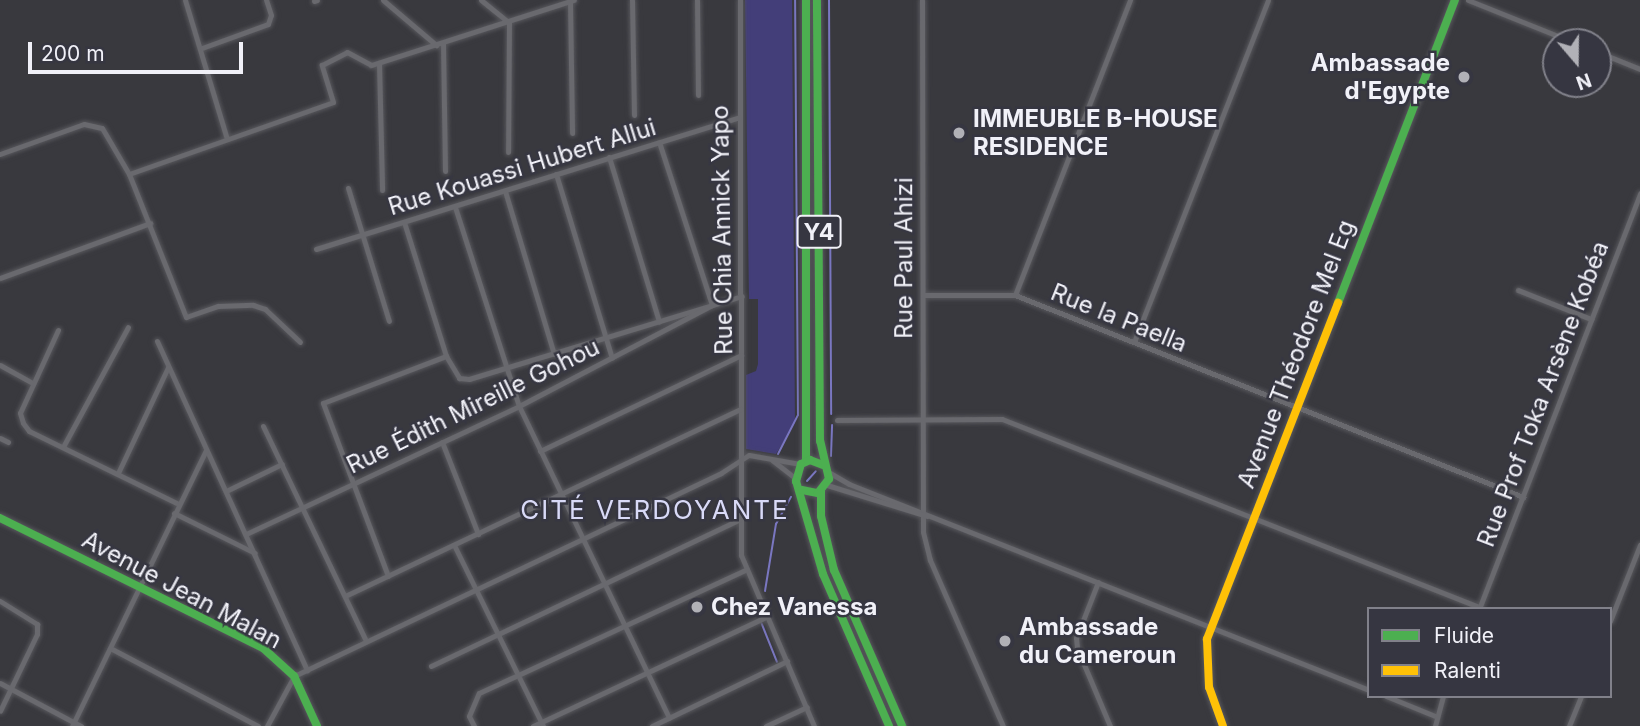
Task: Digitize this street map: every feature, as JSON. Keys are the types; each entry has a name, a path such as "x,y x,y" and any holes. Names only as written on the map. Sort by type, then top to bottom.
{"main road":[{"name":"Y4","path":"804,463 806,0"},
{"name":"Y4","path":"817,0 826,468"},
{"name":"Avenue Théodore Mel Eg","path":"1223,726 1206,666 1212,627 1455,0"},
{"path":"889,726 822,575 802,490 795,478 804,463 826,468 821,516 834,570 902,726"},
{"path":"802,490 824,488"},
{"name":"Avenue Jean Malan","path":"0,519 262,648 294,676 317,726"}],"street":[{"path":"185,0 228,139"},
{"path":"202,48 268,24 271,16 266,0"},
{"path":"383,0 439,44 445,172"},
{"path":"481,0 509,23"},
{"path":"632,0 634,115"},
{"path":"697,0 698,95"},
{"name":"Rue Chia Annick Yapo","path":"740,0 738,117 742,296 741,555 814,726"},
{"name":"Rue Paul Ahizi","path":"922,0 923,514 930,560 1003,726"},
{"path":"1015,295 1130,0"},
{"path":"1134,342 1268,0"},
{"path":"1468,0 1542,30"},
{"path":"130,174 333,102 321,65 347,52 371,65 572,1 572,133"},
{"path":"508,152 509,23"},
{"path":"1612,58 1640,69"},
{"path":"379,63 382,190"},
{"name":"Rue Kouassi Hubert Allui","path":"316,249 738,117"},
{"path":"0,154 91,123 113,139 130,174 186,317 218,306 253,305 265,309 300,342"},
{"path":"659,142 712,305"},
{"path":"609,157 659,322"},
{"path":"556,174 612,358"},
{"path":"348,188 389,321"},
{"path":"505,191 554,354"},
{"name":"Rue Prof Toka Arsène Kobéa","path":"1479,607 1640,193"},
{"path":"455,207 519,406 669,718"},
{"path":"404,222 446,356 460,378 606,339 742,296"},
{"path":"0,278 150,223"},
{"path":"1518,290 1591,320"},
{"name":"Rue la Paella","path":"923,295 1015,295 1523,497"},
{"name":"Rue Édith Mireille Gohou","path":"246,534 519,406 712,305"},
{"path":"64,446 128,327"},
{"path":"58,330 20,413 23,424 29,431 179,503"},
{"path":"157,341 307,670"},
{"path":"540,451 741,355"},
{"path":"388,576 351,484 323,402 326,398 446,356"},
{"path":"0,365 33,383"},
{"path":"118,472 168,367"},
{"path":"345,596 741,410"},
{"path":"837,420 1002,419 1477,607"},
{"path":"264,426 366,641"},
{"path":"0,438 8,442"},
{"path":"442,442 478,534"},
{"path":"73,724 142,589 174,513 206,450"},
{"path":"267,726 294,676 583,539 749,455 804,463"},
{"path":"769,458 795,478"},
{"path":"226,491 282,464"},
{"path":"826,468 849,484 923,514"},
{"path":"824,488 931,516 1367,689"},
{"path":"174,513 255,553"},
{"path":"431,666 740,519"},
{"path":"454,545 542,724"},
{"path":"1612,616 1640,545"},
{"path":"474,726 469,716 479,693 519,677 747,569"},
{"path":"1098,582 1076,638 1077,648 1110,726"},
{"path":"763,609 765,599"},
{"path":"0,601 37,624 37,634 0,711"},
{"path":"533,726 766,617"},
{"path":"112,649 258,726"},
{"path":"652,726 787,662"},
{"path":"0,683 81,726"},
{"path":"1390,698 1435,716"},
{"path":"1435,726 1435,716 1442,698"},
{"path":"1569,726 1580,698"},
{"path":"766,726 807,707"}],"shaded area":[{"path":"745,0 792,0 795,423 776,454 746,449 746,375 756,371 758,364 758,299 749,299"}],"waterway":[{"path":"778,454 798,415 795,0"},
{"path":"829,0 831,414"},
{"path":"831,456 832,425"},
{"path":"807,481 816,471"},
{"path":"765,591 776,524 791,497"},
{"path":"761,622 777,662"}],"traffic: fast":[{"path":"806,0 806,461"},
{"path":"802,490 818,493 829,479 820,441 817,0"},
{"path":"1338,303 1455,0"},
{"path":"823,465 810,460 801,464 796,481 823,574 889,726"},
{"path":"821,491 821,516 834,570 902,726"},
{"path":"0,518 263,648 294,676 317,726"}],"traffic: slow":[{"path":"1223,726 1209,687 1207,639 1338,303"}],"place":[{"name":"Ambassade d'Egypte","path":"1464,77"},
{"name":"IMMEUBLE B-HOUSE RESIDENCE","path":"959,133"},
{"name":"Chez Vanessa","path":"697,607"},
{"name":"Ambassade du Cameroun","path":"1005,641"}],"district":[{"name":"CITÉ VERDOYANTE","path":"655,510"}]}
